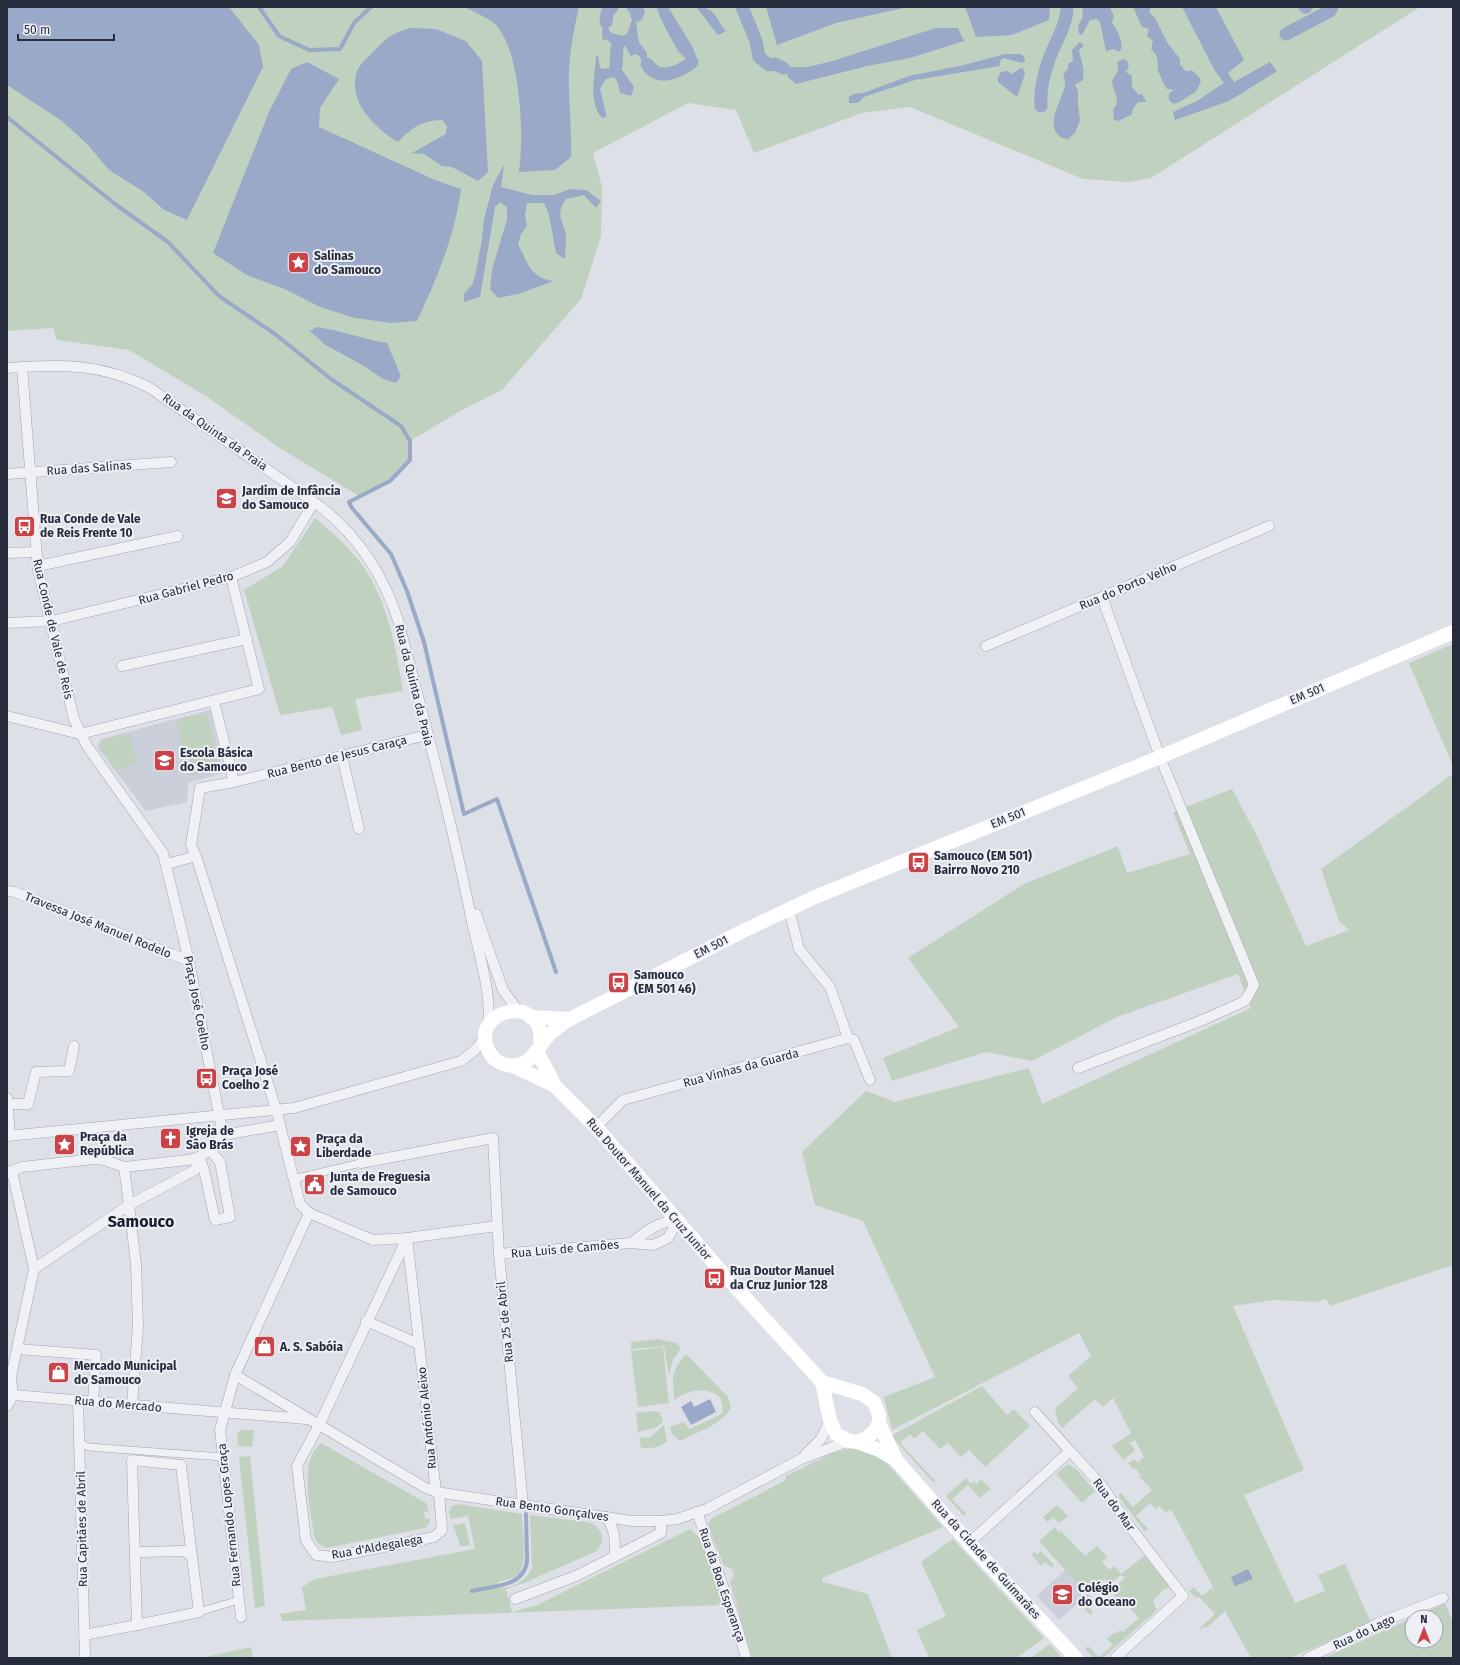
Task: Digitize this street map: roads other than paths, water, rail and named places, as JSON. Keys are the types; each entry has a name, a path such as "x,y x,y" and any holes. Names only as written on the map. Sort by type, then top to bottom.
{"main road":[{"name":"EM 501","path":"513,1066 527,1062 549,1035 570,1018 789,909 934,848 1160,757 1453,632"},
{"name":"EM 501","path":"487,1032 497,1016 511,1011 524,1014 570,1018"},
{"path":"524,1014 540,1030 538,1049 555,1086"},
{"path":"487,1032 490,1054 504,1064 513,1066 555,1086"},
{"name":"Rua Doutor Manuel da Cruz Junior","path":"555,1086 596,1127 822,1382"},
{"path":"822,1382 862,1394 874,1402 878,1408 879,1423 896,1460"},
{"path":"822,1382 830,1419 836,1434 879,1450 896,1460"},
{"path":"830,1419 835,1402 840,1397 855,1393"},
{"path":"853,1441 868,1438 879,1423"},
{"name":"Rua da Cidade de Guimarães","path":"896,1460 1076,1658"}],"street":[{"name":"Rua da Quinta da Praia","path":"7,368 48,365 76,366 105,370 136,381 165,397 314,502 333,517 355,539 376,568 384,583 398,620 464,880 487,995 489,1014 487,1032"},
{"name":"Rua Conde de Vale de Reis","path":"22,367 38,566 74,719 80,734 163,853 167,864"},
{"name":"Rua das Salinas","path":"7,474 171,462"},
{"name":"Rua Gabriel Pedro","path":"7,623 52,622 231,577 267,562 290,542 314,502"},
{"name":"Rua do Porto Velho","path":"986,646 1269,526"},
{"path":"38,566 178,536"},
{"path":"7,553 36,552"},
{"path":"7,716 80,734 259,689 231,577"},
{"path":"1078,1068 1245,1001 1254,985 1160,757 1102,597"},
{"path":"122,666 247,639"},
{"path":"214,701 234,782"},
{"name":"Rua Bento de Jesus Caraça","path":"196,856 191,845 200,788 234,782 427,735"},
{"path":"342,756 359,829"},
{"path":"167,864 196,856 276,1109 300,1204 309,1212 373,1240 407,1238 497,1226"},
{"name":"Praça José Coelho","path":"167,864 223,1135"},
{"name":"Rua da Quinta da Praia","path":"464,880 503,990 524,1014"},
{"name":"Travessa José Manuel Rodelo","path":"7,891 15,892 188,961"},
{"path":"789,909 799,949 830,987 848,1038 854,1040 870,1080"},
{"path":"74,1046 69,1071 36,1072 28,1104 7,1101 8,1136 294,1108 461,1061 476,1050 487,1032"},
{"name":"Rua Vinhas da Guarda","path":"596,1127 623,1100 848,1038"},
{"path":"9,1400 11,1377 34,1269 10,1172 22,1167 94,1159 104,1160 124,1167 188,1160 199,1157 210,1150 223,1135 280,1125"},
{"name":"Rua 25 de Abril","path":"361,1163 493,1138 498,1254 523,1505"},
{"path":"199,1157 204,1170 215,1220 230,1217 220,1162 210,1150"},
{"path":"34,1269 129,1206 195,1170 199,1157"},
{"path":"293,1179 361,1163"},
{"path":"124,1167 136,1264 138,1326 132,1405"},
{"name":"Rua Fernando Lopes Graça","path":"241,1617 220,1430 235,1375 309,1212"},
{"path":"631,1243 656,1225 666,1221 678,1220"},
{"name":"Rua Luis de Camões","path":"498,1254 631,1243 643,1246 661,1243 668,1238 678,1220"},
{"path":"319,1424 366,1321 407,1238"},
{"path":"366,1321 419,1344 407,1238"},
{"name":"Rua António Aleixo","path":"419,1344 437,1492"},
{"path":"17,1349 96,1355 92,1402"},
{"name":"Rua Bento Gonçalves","path":"235,1375 424,1487 437,1492 523,1505 632,1521 661,1521 677,1519 707,1509 801,1459"},
{"name":"Rua do Mercado","path":"9,1400 78,1400 224,1413"},
{"name":"Rua Capitães de Abril","path":"78,1400 85,1658"},
{"path":"969,1542 1070,1451 1035,1412"},
{"name":"Rua Bento Gonçalves","path":"224,1413 309,1419"},
{"path":"801,1459 821,1439 830,1419"},
{"name":"Rua d'Aldegalega","path":"319,1424 297,1466 306,1540 316,1555 333,1557 434,1537 442,1530 437,1492"},
{"path":"801,1459 853,1441"},
{"path":"80,1443 89,1447 222,1457"},
{"name":"Rua do Mar","path":"1070,1451 1102,1487 1125,1520 1183,1596 1115,1658"},
{"path":"137,1625 132,1460 181,1466 198,1612"},
{"name":"Rua da Boa Esperança","path":"697,1512 736,1624 746,1658"},
{"path":"607,1517 613,1528 616,1540 614,1557"},
{"path":"515,1599 576,1576 661,1532 661,1521"},
{"path":"135,1555 140,1552 184,1551 192,1557"},
{"name":"Rua do Lago","path":"1308,1658 1380,1624 1443,1598"},
{"path":"84,1635 198,1612 239,1600"}],"water":[{"path":"7,7 229,7 259,45 263,67 187,220 164,210 144,192 109,170 88,145 62,121 7,85"},
{"path":"465,7 579,7 569,66 571,157 555,170 519,172 521,117 516,75 511,56 505,39 497,26 486,18"},
{"path":"657,7 668,7 692,46 696,56 692,62 679,52 663,23"},
{"path":"696,7 712,11 726,31 718,35"},
{"path":"766,7 908,7 836,23 777,45"},
{"path":"965,7 1050,7 1049,20 1012,35 976,37"},
{"path":"1082,7 1110,7 1114,17 1112,23 1121,40 1121,50 1118,52 1114,49 1106,51 1100,22 1097,19 1090,20 1082,35 1079,34 1078,26 1083,17"},
{"path":"1133,7 1151,7 1149,12 1155,18 1167,42 1180,59 1180,65 1190,75 1189,80 1177,90 1167,89 1158,70 1156,55 1151,49 1153,41 1147,36 1149,29 1142,27"},
{"path":"1182,7 1216,7 1244,60 1228,73 1234,82 1270,62 1277,71 1229,101 1175,120 1173,112 1197,101 1224,83 1215,71"},
{"path":"636,14 639,16 636,21 639,42 647,53 647,64 644,66 640,57 636,54 631,56 625,46 616,48 607,39 603,41 602,34 604,24 606,22 610,32 623,35 628,31"},
{"path":"411,28 436,29 466,41 482,61 488,172 478,181 452,167 442,166 424,154 412,153 446,134 447,126 442,120 422,123 408,132 398,142 372,122 360,103 356,93 355,82 357,71 360,66 386,39 398,32"},
{"path":"936,28 958,28 964,41 910,58 867,66 796,84 789,78 783,67 807,67 829,62"},
{"path":"1080,42 1084,46 1079,50 1083,68 1083,80 1075,85 1078,91 1080,120 1075,133 1068,139 1062,138 1057,133 1054,127 1054,120 1055,113 1065,86 1063,74 1068,69 1068,64 1073,61 1072,50"},
{"path":"1005,54 1020,54 1024,56 1025,61 1022,63 1003,58 1000,61 1000,66 915,80 864,97 858,103 849,103 849,97 853,94 863,93 909,76 964,65"},
{"path":"598,55 600,68 605,69 616,66 623,71 634,87 631,96 620,93 618,83 614,77 606,79 600,89 607,117 602,118 595,104 593,89 596,57"},
{"path":"1124,59 1127,61 1129,67 1126,72 1132,76 1132,87 1139,95 1142,94 1146,102 1138,102 1131,115 1118,121 1114,120 1113,109 1116,106 1117,100 1112,81 1118,71 1117,62"},
{"path":"307,62 339,79 320,108 319,127 435,180 461,189 450,240 417,321 391,323 355,318 320,307 287,290 247,275 213,253 269,112 291,69"},
{"path":"1023,68 1025,74 1017,97 998,82 998,77 1001,72 1008,71 1011,74"},
{"path":"504,165 501,187 532,195 554,195 570,189 586,190 601,201 596,208 584,195 566,199 562,205 560,214 566,236 565,259 556,253 549,215 544,203 527,203 525,215 527,226 521,234 518,244 527,263 535,273 540,277 554,281 518,294 498,298 490,289 492,270 507,219 507,207 500,202 495,207 480,297 464,302 464,294 472,285 475,276 482,240 484,219 493,185"},
{"path":"316,327 387,343 401,376 396,383 383,379 364,366 324,344 310,331"},
{"path":"710,1399 716,1412 691,1425 681,1407 691,1401 694,1407"},
{"path":"1248,1569 1253,1579 1235,1586 1231,1577"}],"waterway":[{"path":"259,7 279,36 309,50 340,49 354,23 371,7"},
{"path":"606,22 607,13 612,7"},
{"path":"633,7 638,12 637,15"},
{"path":"742,7 756,41 759,57 769,65 775,64 783,68"},
{"path":"1041,106 1044,75 1052,51 1063,26 1067,14 1067,7"},
{"path":"1286,34 1330,11 1332,7"},
{"path":"616,66 617,48"},
{"path":"647,64 657,73 669,74 687,66 692,62"},
{"path":"1175,97 1191,87 1194,81 1190,77"},
{"path":"7,117 115,204 168,242 219,296 275,334 331,379 401,426 410,441 410,460 390,481 349,502 352,508 391,554 407,591 424,642 464,814 497,799 556,972"},
{"path":"472,1591 507,1584 521,1576 525,1569 527,1560 526,1514"}],"place":[{"name":"Salinas do Samouco","path":"299,263"},
{"name":"Jardim de Infância do Samouco","path":"226,498"},
{"name":"Rua Conde de Vale de Reis Frente 10","path":"24,526"},
{"name":"Escola Básica do Samouco","path":"164,760"},
{"name":"Samouco (EM 501) Bairro Novo 210","path":"918,863"},
{"name":"Samouco (EM 501 46)","path":"619,982"},
{"name":"Praça José Coelho 2","path":"206,1078"},
{"name":"Igreja de São Brás","path":"170,1138"},
{"name":"Praça da República","path":"65,1144"},
{"name":"Praça da Liberdade","path":"301,1146"},
{"name":"Junta de Freguesia de Samouco","path":"314,1184"},
{"name":"Rua Doutor Manuel da Cruz Junior 128","path":"715,1278"},
{"name":"A. S. Sabóia","path":"264,1347"},
{"name":"Mercado Municipal do Samouco","path":"58,1373"},
{"name":"Colégio do Oceano","path":"1062,1595"}],"district":[{"name":"Samouco","path":"141,1221"}]}
